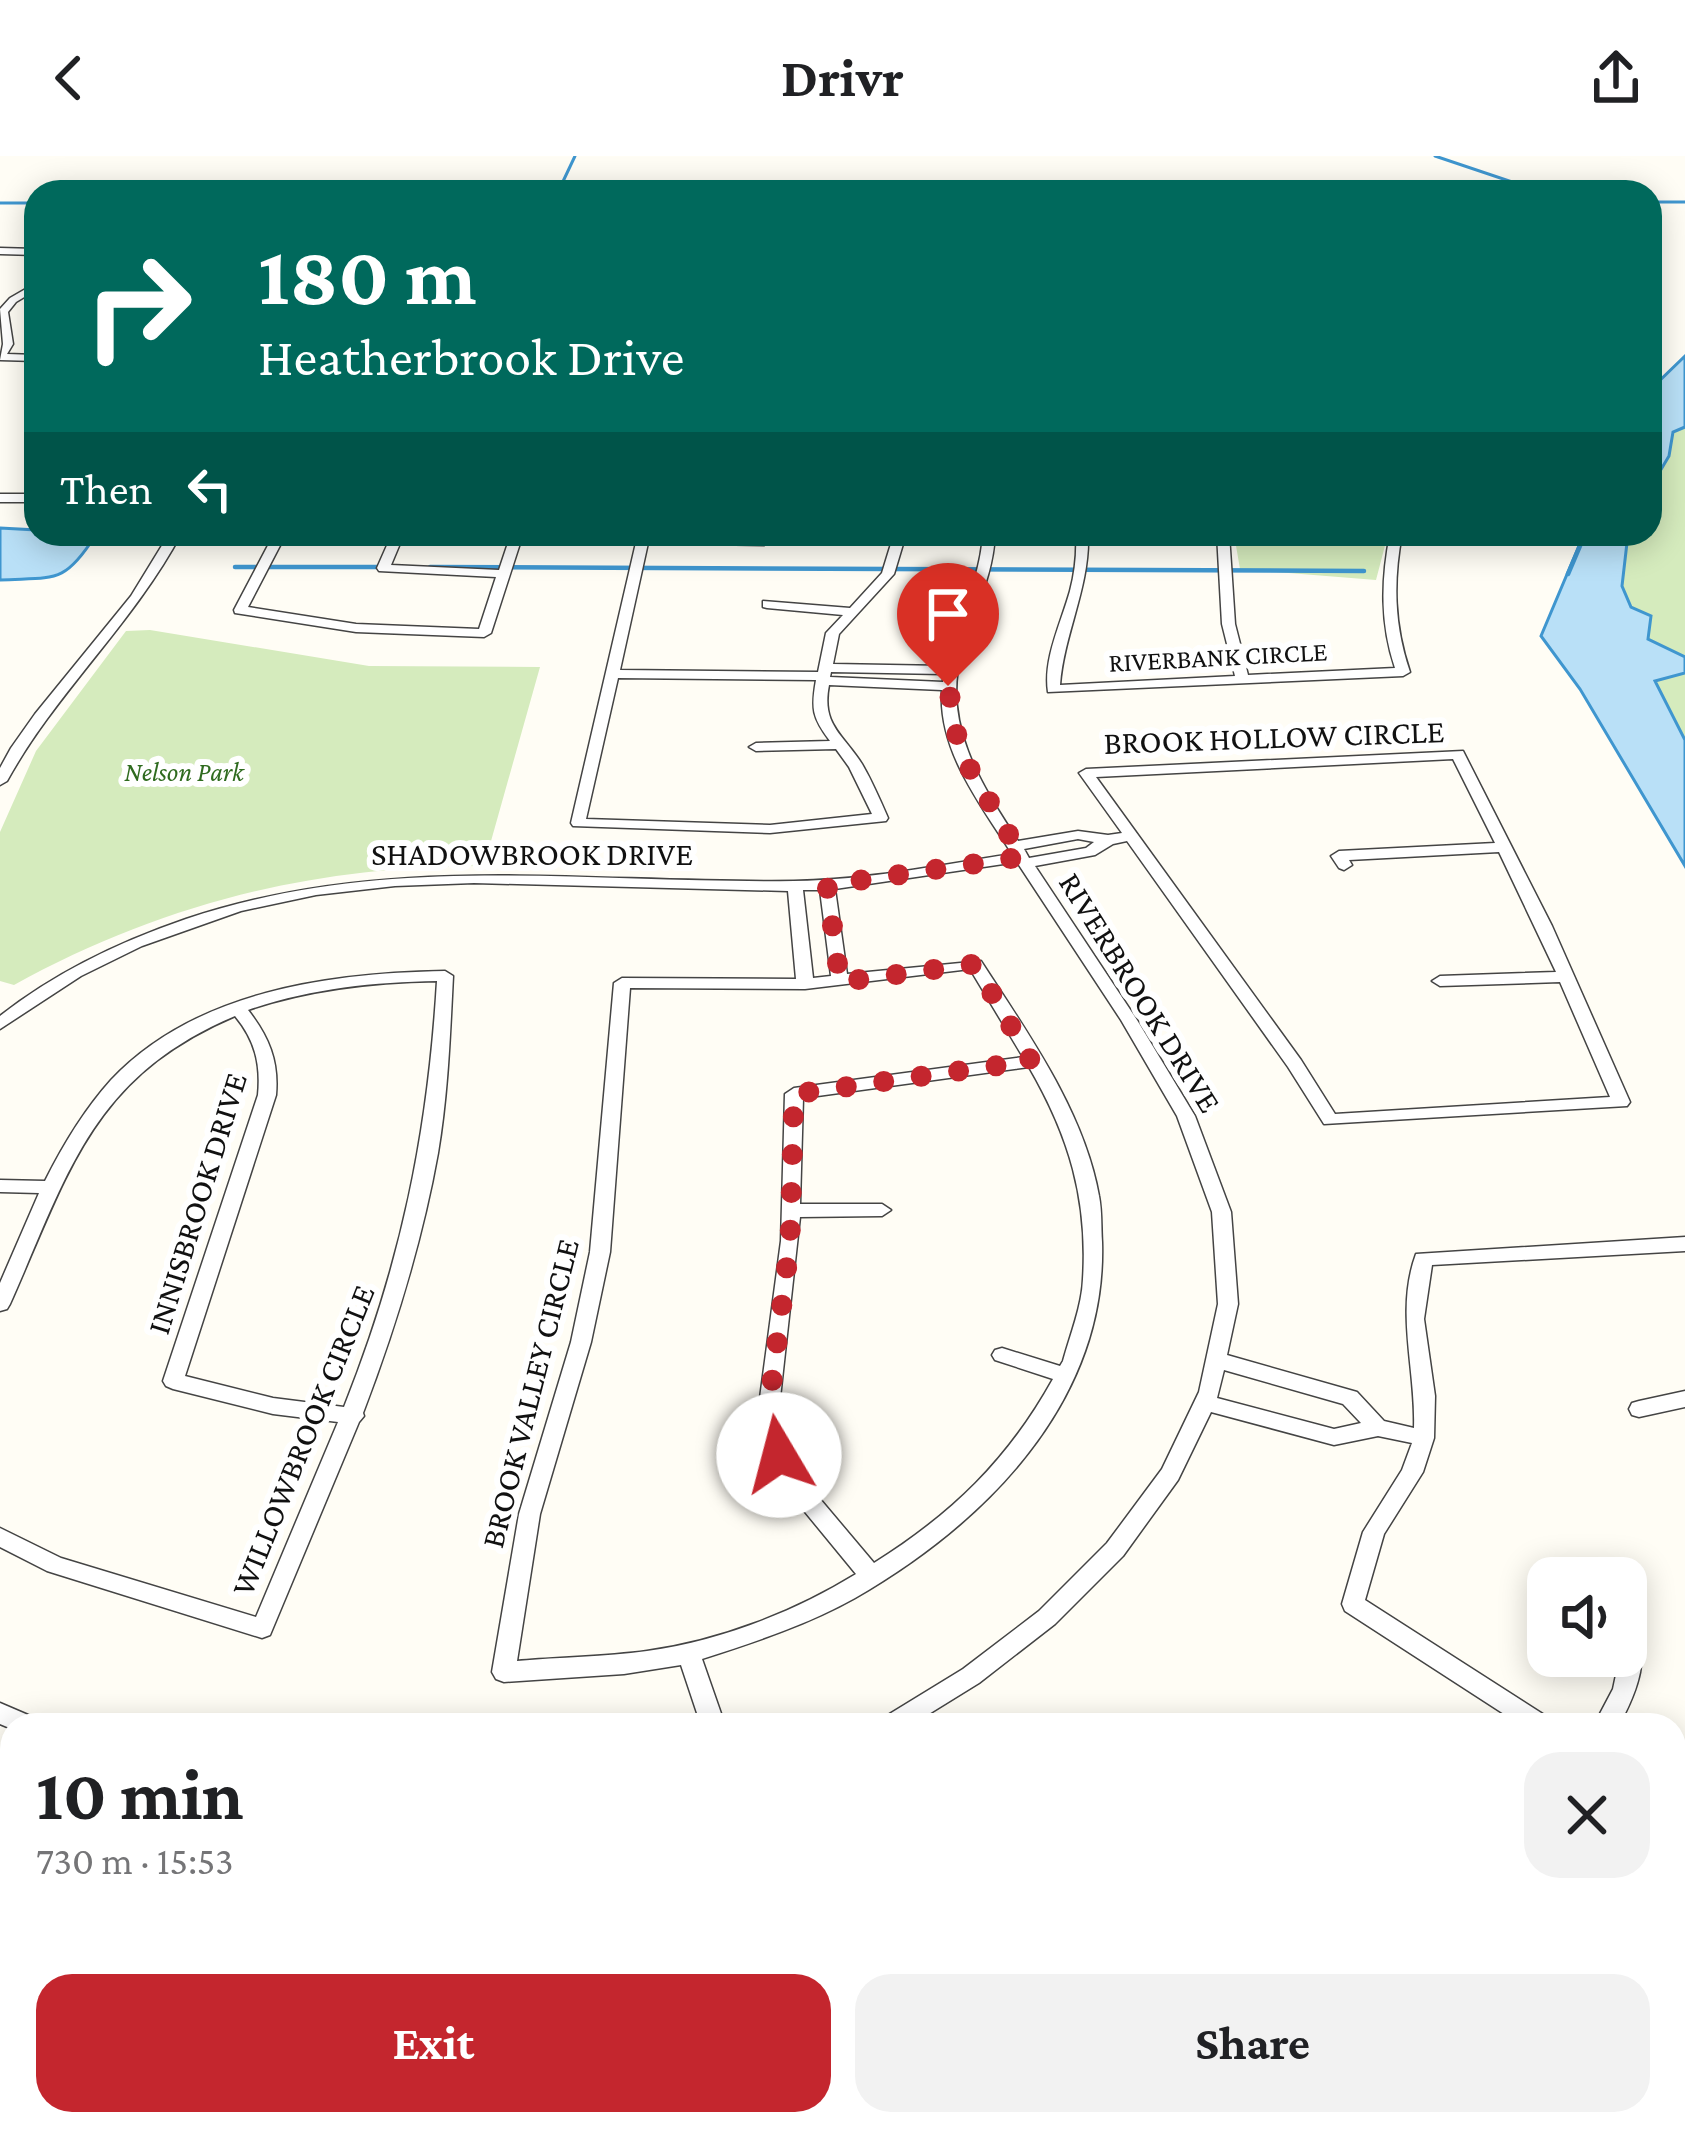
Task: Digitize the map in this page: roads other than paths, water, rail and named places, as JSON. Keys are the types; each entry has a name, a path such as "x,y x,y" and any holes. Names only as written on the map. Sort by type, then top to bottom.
{"street":[{"path":"0,356 8,344 4,312 24,293"},
{"path":"0,781 30,729 155,570 168,546"},
{"path":"274,546 241,610 356,628 484,633 513,546"},
{"path":"393,546 383,568 504,574"},
{"path":"642,546 578,823 770,829 881,818 856,766 821,720 823,675 833,634 888,574 896,546"},
{"name":"RIVERBROOK DRIVE","path":"911,1713 1010,1652 1107,1563 1177,1465 1217,1360 1227,1284 1225,1244 1203,1152 1170,1089 960,752 949,678 983,573 986,546"},
{"name":"RIVERBANK CIRCLE","path":"1081,546 1080,578 1057,652 1053,689 1403,672 1387,596 1394,546"},
{"path":"1225,546 1226,637 1243,680"},
{"path":"767,604 855,612"},
{"path":"612,674 949,678"},
{"path":"755,748 838,745"},
{"name":"BROOK HOLLOW CIRCLE","path":"1458,754 1504,847 1622,1102 1330,1120 1086,773 1458,754"},
{"path":"1021,856 1090,852 1108,840 1132,836"},
{"path":"1344,865 1339,856 1504,847"},
{"name":"SHADOWBROOK DRIVE","path":"5,1014 126,946 228,908 326,886 424,877 827,885 1021,856"},
{"path":"827,885 840,982"},
{"path":"795,886 805,984"},
{"name":"BROOK VALLEY CIRCLE","path":"975,964 1072,1136 1091,1200 1095,1267 1089,1306 1066,1375 1023,1446 987,1487 915,1549 872,1577 784,1622 689,1654 504,1672 522,1547 574,1369 604,1229 612,1157 614,1041 622,982 805,984 975,964"},
{"name":"WILLOWBROOK CIRCLE","path":"0,1304 85,1124 122,1079 165,1046 238,1009 331,982 445,976 443,1068 427,1179 406,1267 354,1416 262,1628 55,1565 0,1537"},
{"path":"1440,981 1567,977"},
{"name":"INNISBROOK DRIVE","path":"238,1009 263,1042 267,1095 173,1381 273,1406 354,1416"},
{"path":"872,1577 790,1478 772,1425 770,1398 784,1309 794,1094 1031,1061"},
{"path":"0,1186 54,1186"},
{"path":"790,1210 882,1210"},
{"path":"1522,1713 1353,1604 1369,1544 1412,1472 1424,1438 1425,1396 1414,1319 1424,1259 1685,1244"},
{"path":"1002,1355 1066,1375"},
{"path":"1217,1360 1350,1398 1378,1428"},
{"path":"1639,1409 1685,1399"},
{"path":"1204,1402 1334,1437 1378,1428 1424,1438"},
{"path":"689,1654 709,1713"},
{"path":"1612,1713 1628,1677"}],"water":[{"path":"1685,356 1685,427 1673,432 1662,468 1662,378"},
{"path":"0,528 24,529 24,546 88,546 75,563 56,575 0,580"},
{"path":"1579,546 1627,546 1622,586 1631,607 1651,616 1648,639 1685,657 1685,673 1655,681 1685,740 1685,866 1580,689 1541,636"}],"waterway":[{"path":"564,180 575,156"},
{"path":"1435,156 1506,180"},
{"path":"1662,202 1685,202"},
{"path":"0,203 24,203"},
{"path":"1568,574 1580,546"},
{"path":"235,567 381,567"},
{"path":"430,567 1364,571"}],"park label":[{"name":"Nelson Park","path":"184,772"}]}
